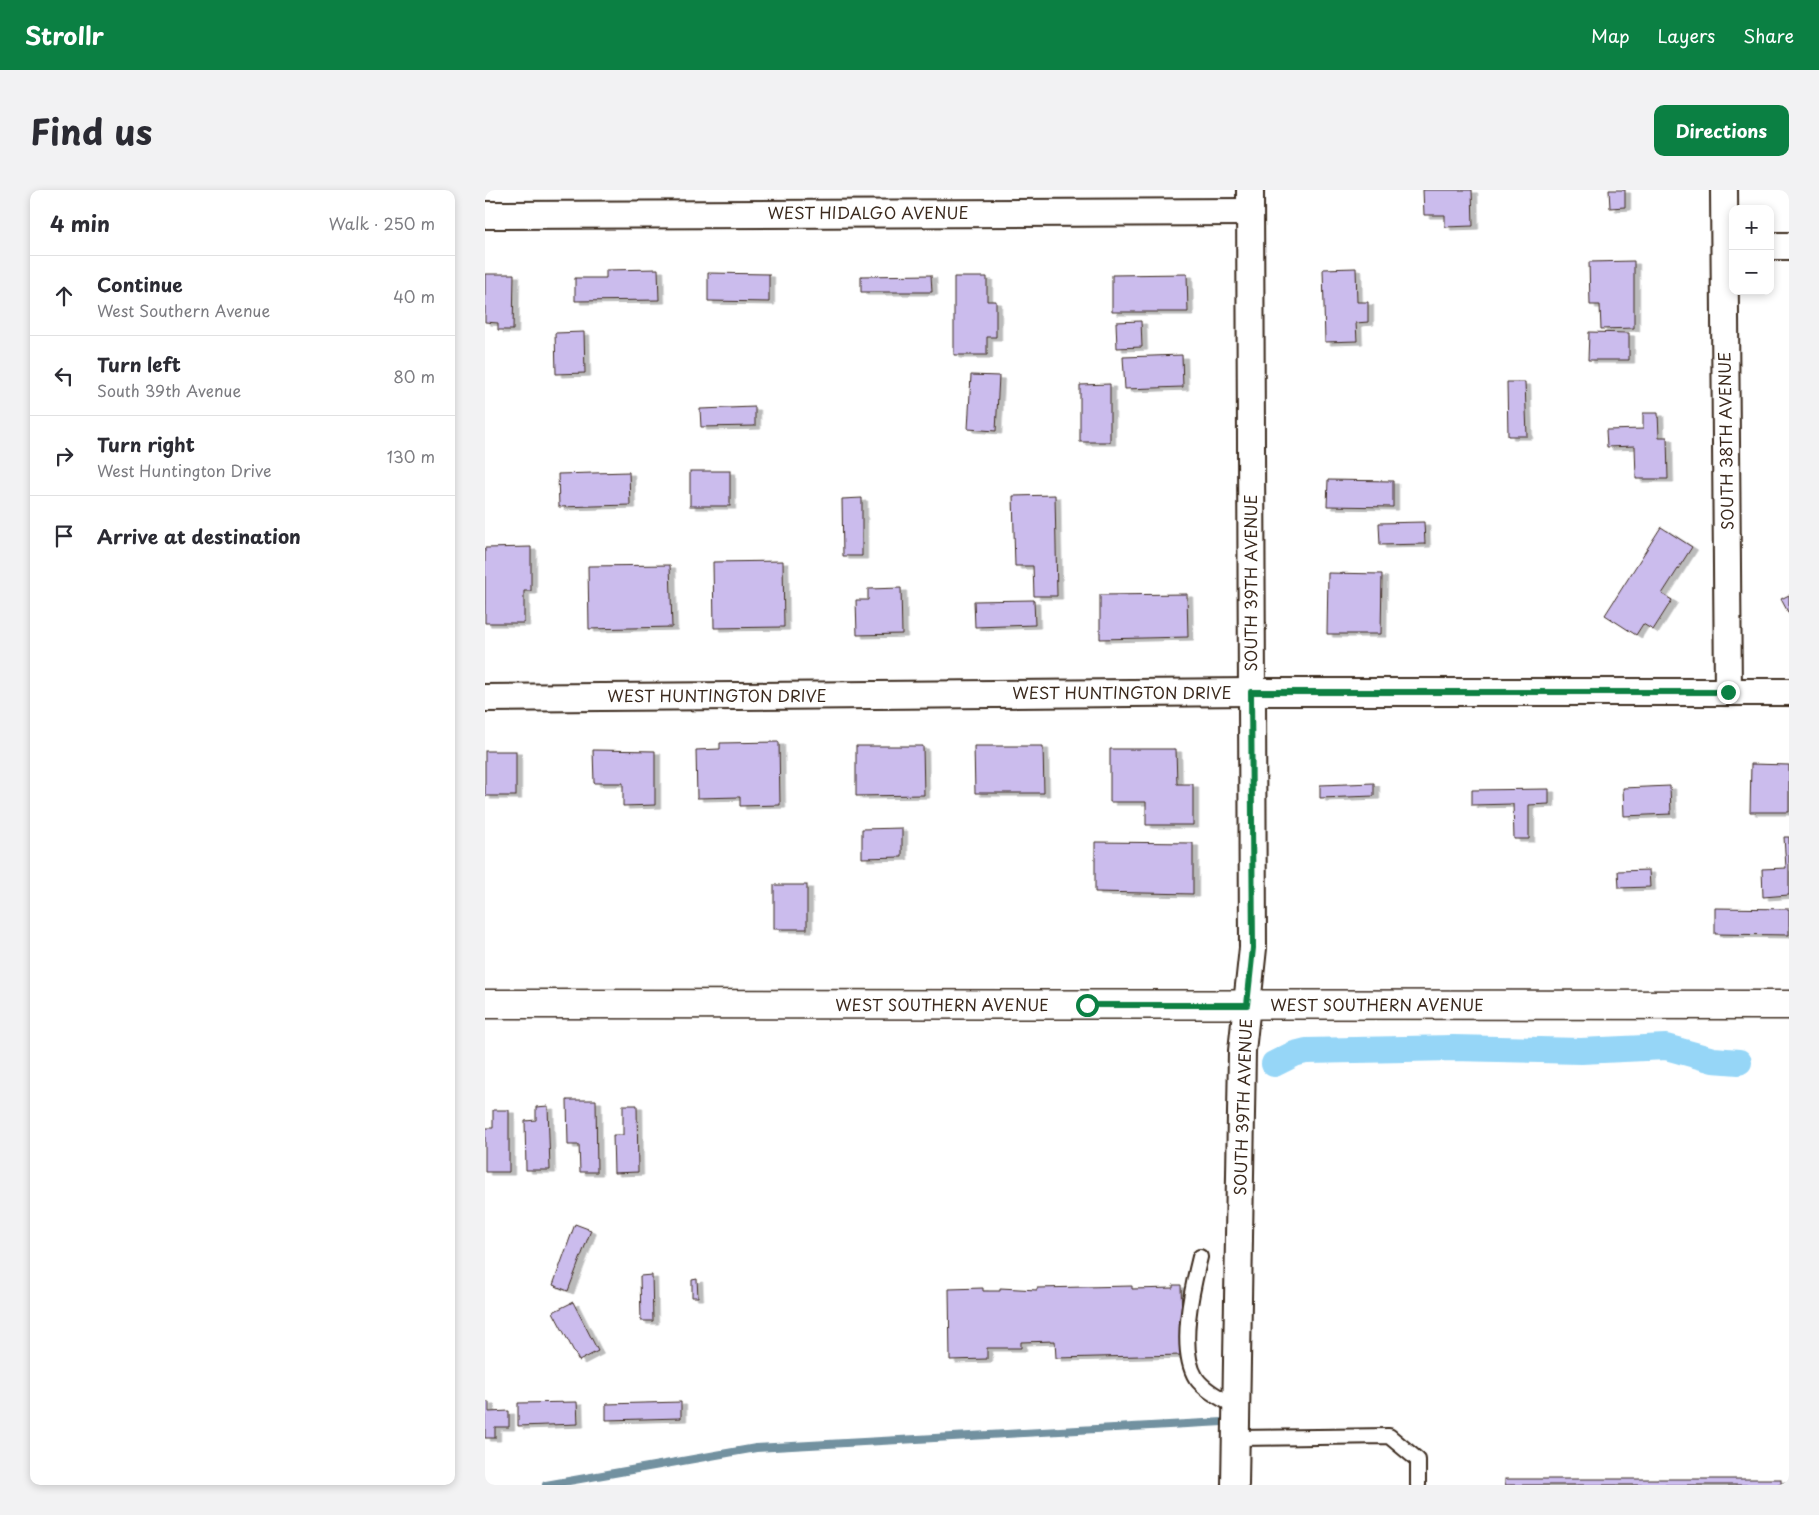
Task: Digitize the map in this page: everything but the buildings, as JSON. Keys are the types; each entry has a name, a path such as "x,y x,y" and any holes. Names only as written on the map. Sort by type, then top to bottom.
{"main road":[{"name":"WEST SOUTHERN AVENUE","path":"485,1004 1789,1005"}],"street":[{"name":"SOUTH 38TH AVENUE","path":"1724,190 1728,247 1728,692"},
{"name":"WEST HIDALGO AVENUE","path":"485,214 1250,201"},
{"name":"SOUTH 39TH AVENUE","path":"1235,1485 1243,1050 1253,948 1250,201"},
{"path":"1774,246 1789,246"},
{"name":"WEST HUNTINGTON DRIVE","path":"485,698 1251,692 1789,692"}],"lane":[{"path":"1200,1257 1189,1300 1187,1326 1189,1361 1196,1378 1210,1391 1236,1408"},
{"path":"1236,1438 1389,1436 1418,1460 1418,1485"}],"waterway":[{"path":"1274,1064 1294,1054 1306,1051 1453,1048 1581,1051 1666,1047 1713,1060 1739,1062"},
{"path":"546,1485 756,1448 1223,1422"}],"route":[{"path":"1087,1005 1247,1005 1253,948 1251,692 1728,692"}]}
